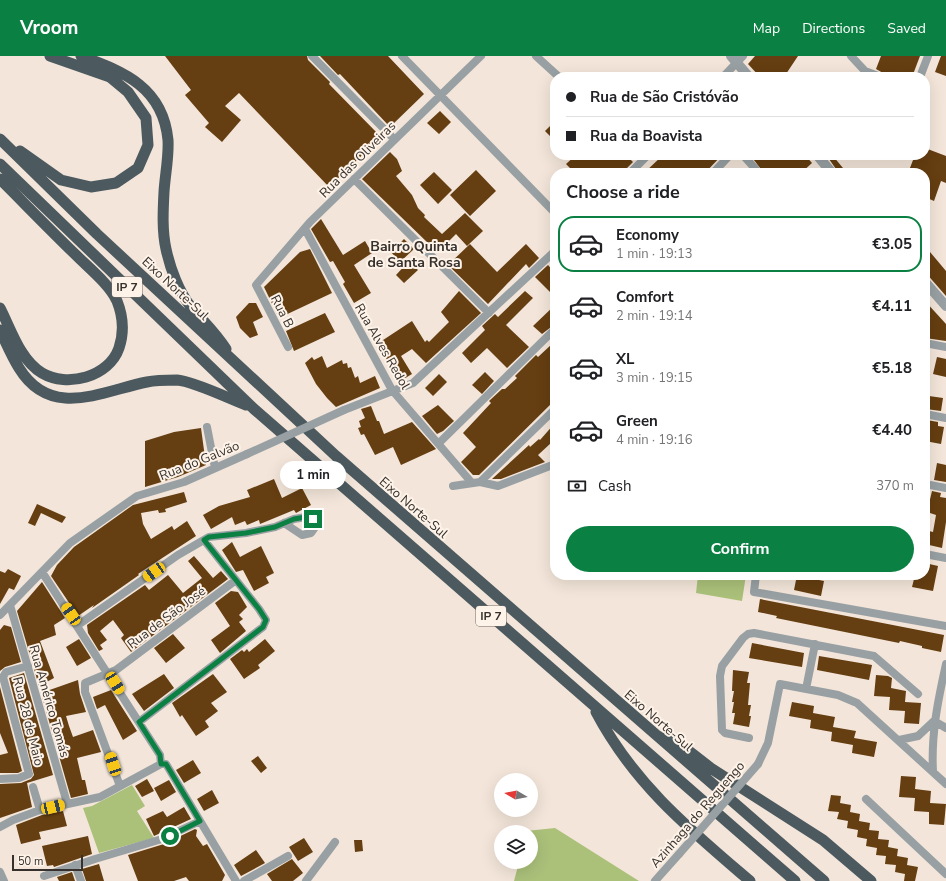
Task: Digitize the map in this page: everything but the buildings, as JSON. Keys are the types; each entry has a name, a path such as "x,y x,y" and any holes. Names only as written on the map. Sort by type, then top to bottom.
{"highway":[{"path":"0,137 61,180 91,187 116,183 138,168 148,145 146,118 128,92 110,77 50,56"},
{"path":"81,56 112,67 139,82 162,112 168,141 163,216 166,249 175,280 190,306 216,333 235,363"},
{"name":"Eixo Norte-Sul","path":"0,137 97,234 341,462 824,881"},
{"name":"IP 7","path":"0,164 254,409 592,706 795,881"},
{"path":"0,179 101,280 117,301 124,328 119,350 105,368 85,378 63,380 42,373 26,358 0,308"},
{"path":"0,330 20,369 29,380 39,390 66,399 92,397 148,381 179,380 214,392 254,409"},
{"path":"592,706 609,738 674,815 750,881"},
{"path":"654,735 680,744 712,769 823,840 871,881"}],"street":[{"path":"312,56 394,139"},
{"path":"402,56 550,209"},
{"name":"Rua das Oliveiras","path":"256,285 305,229 354,179 481,56"},
{"path":"536,56 554,72"},
{"path":"851,56 868,72"},
{"path":"922,72 928,56"},
{"path":"727,72 737,58 746,72"},
{"path":"634,168 641,160"},
{"path":"718,168 725,160"},
{"path":"747,160 755,168"},
{"path":"821,160 828,168"},
{"path":"354,179 489,313"},
{"name":"Rua Alves Redol","path":"305,229 392,390 476,482"},
{"name":"Rua do Galvão","path":"0,615 70,543 137,496 184,482 344,410 413,383 550,260"},
{"name":"Rua B","path":"256,285 288,347"},
{"path":"930,288 946,306"},
{"path":"439,443 550,334"},
{"path":"930,344 946,347"},
{"path":"476,482 550,414"},
{"path":"930,415 946,418"},
{"path":"206,427 215,468"},
{"path":"453,486 476,482 498,486 550,466"},
{"path":"930,485 946,488"},
{"path":"78,625 178,555 209,537 246,533 284,523"},
{"path":"139,722 263,627 266,620 204,540"},
{"path":"930,555 946,558"},
{"path":"42,572 109,673 160,755 161,764"},
{"name":"Rua de São José","path":"120,786 85,692 85,683 116,670 236,580"},
{"path":"755,580 754,592 946,626"},
{"name":"Rua Américo Tomás","path":"10,605 67,804"},
{"path":"749,738 725,733 722,730 720,676 726,657 748,634 754,633 874,656 918,694"},
{"path":"815,644 806,689 838,695 857,703 946,784"},
{"path":"933,771 932,747 934,721 943,694 946,664"},
{"name":"Rua 28 de Maio","path":"0,779 19,778 29,774 3,677 6,672 28,666"},
{"name":"Azinhaga do Reguengo","path":"655,881 758,764 768,743 780,684 806,689"},
{"path":"899,740 918,736 934,721"},
{"path":"934,721 946,728"},
{"path":"0,827 40,810 100,797 161,764 166,764 236,881"},
{"name":"Rua 28 de Maio","path":"33,786 40,810"},
{"path":"866,799 946,874"},
{"path":"44,876 75,865 162,839 200,821"},
{"path":"306,881 335,842"},
{"path":"244,881 288,856"},
{"path":"75,865 81,881"},
{"path":"0,872 4,881"}],"green space":[{"path":"697,580 745,580 742,601 696,593"},
{"path":"132,785 145,806 137,811 154,838 99,853 83,808 92,806"},
{"path":"555,828 639,881 514,881 517,869 538,869 538,830"}],"district":[{"name":"Bairro Quinta de Santa Rosa","path":"414,254"}],"route":[{"path":"170,836 200,821 166,764 161,764 160,755 139,722 263,627 266,620 259,609 204,540 209,537 246,533 275,527 294,519 306,517 313,519"}]}
